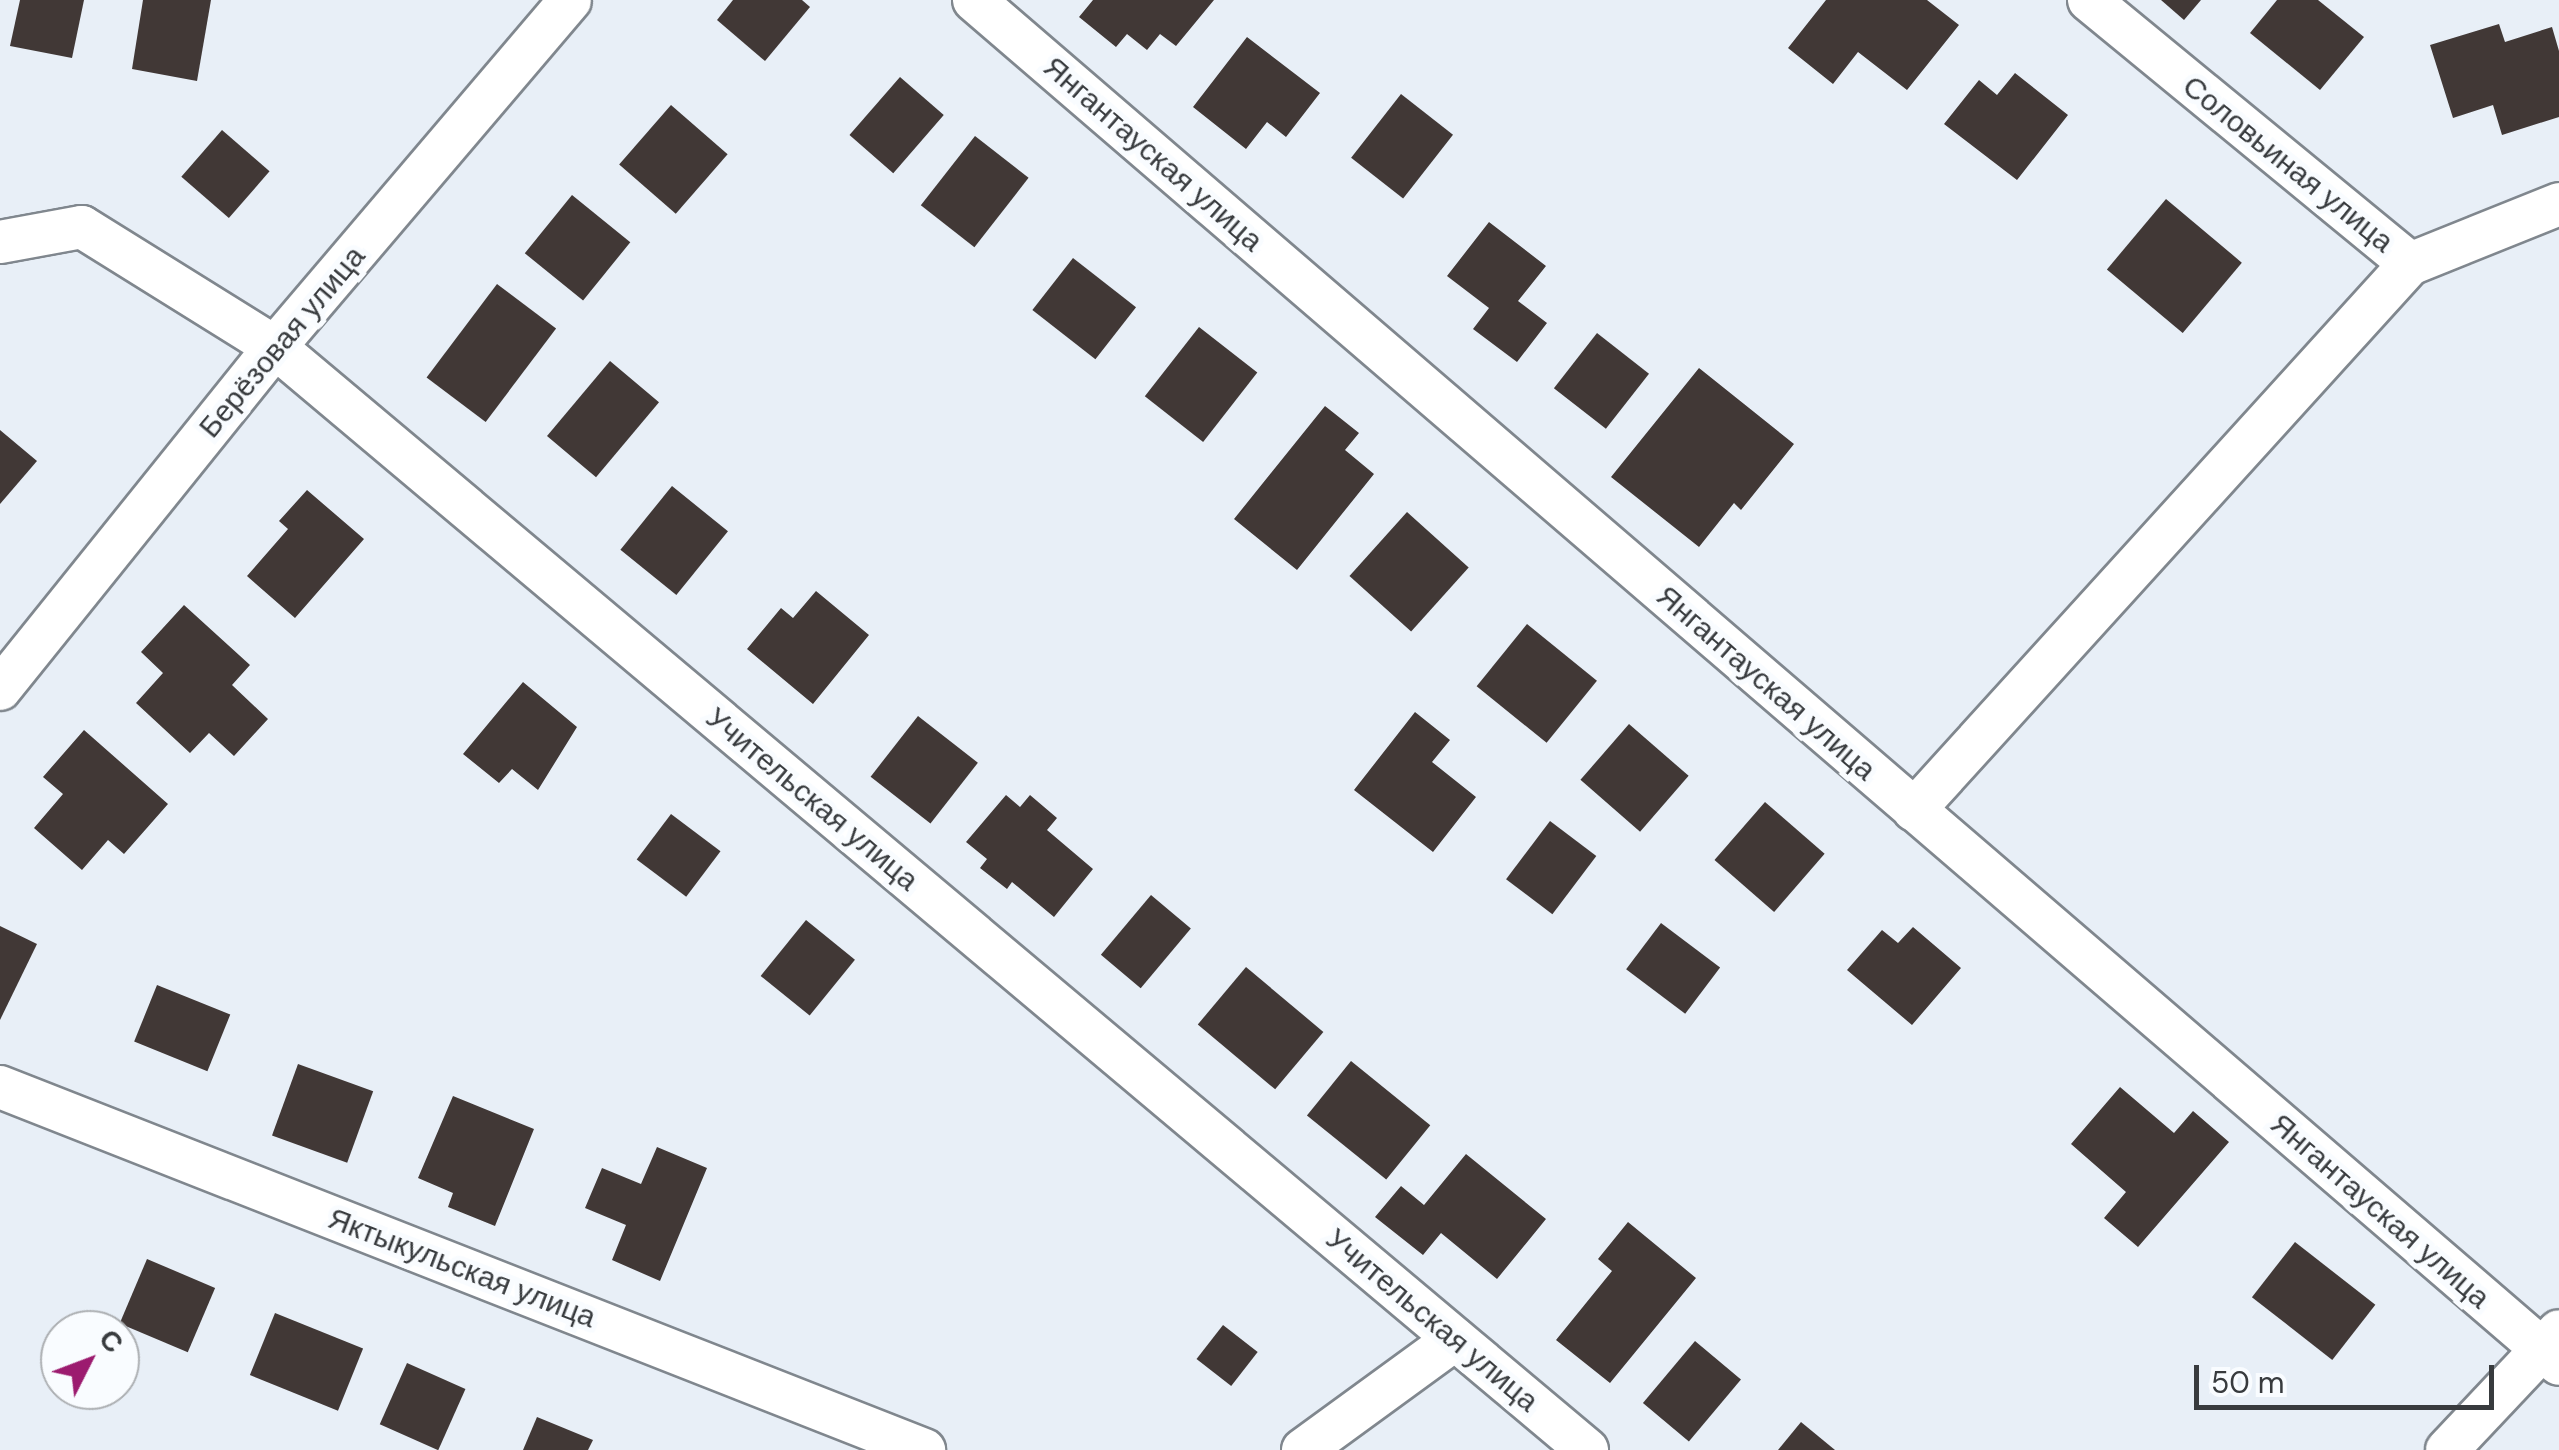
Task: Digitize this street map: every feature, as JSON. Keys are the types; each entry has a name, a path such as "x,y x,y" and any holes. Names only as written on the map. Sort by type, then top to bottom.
{"street":[{"name":"Берёзовая улица","path":"0,689 275,347 570,0"},
{"name":"Янгантауская улица","path":"974,0 1914,810 2552,1348"},
{"name":"Соловьиная улица","path":"2089,0 2410,264 2559,204"},
{"name":"Учительская улица","path":"0,242 82,227 275,347 1587,1450"},
{"path":"1914,810 2410,264"},
{"name":"Яктыкульская улица","path":"0,1087 924,1450"},
{"path":"1302,1450 1456,1340"},
{"path":"2447,1450 2552,1348"}],"building":[{"path":"20,0 84,0 72,58 10,46"},
{"path":"143,0 211,0 197,81 132,69"},
{"path":"733,0 802,0 810,7 765,61 717,20"},
{"path":"1093,0 1214,0 1176,46 1160,34 1147,50 1127,34 1116,47 1079,17"},
{"path":"1826,0 1927,0 1959,25 1907,90 1858,52 1833,84 1788,48"},
{"path":"2161,0 2201,0 2184,20"},
{"path":"2277,0 2318,0 2364,37 2320,90 2250,33"},
{"path":"2499,24 2505,42 2552,27 2559,51 2559,117 2502,135 2493,105 2453,118 2430,45"},
{"path":"1247,37 1320,93 1286,137 1267,122 1246,149 1193,107"},
{"path":"2015,73 2068,115 2017,180 1944,124 1979,80 1997,95"},
{"path":"900,77 944,115 893,173 849,135"},
{"path":"1401,94 1453,135 1403,198 1351,158"},
{"path":"671,105 728,154 676,214 619,165"},
{"path":"222,130 270,171 229,218 181,177"},
{"path":"975,136 1029,178 974,247 921,205"},
{"path":"572,195 630,242 583,300 525,253"},
{"path":"2166,199 2242,263 2183,333 2107,269"},
{"path":"1489,222 1546,266 1518,301 1547,323 1517,362 1473,329 1489,308 1447,276"},
{"path":"1073,258 1136,307 1095,359 1032,310"},
{"path":"497,284 556,329 486,422 427,377"},
{"path":"1199,327 1257,373 1203,442 1145,396"},
{"path":"1597,333 1649,374 1606,429 1554,388"},
{"path":"610,361 659,402 596,477 547,436"},
{"path":"1699,368 1794,444 1741,510 1734,503 1699,547 1611,477"},
{"path":"1325,406 1359,433 1345,450 1374,474 1297,570 1234,519"},
{"path":"0,430 37,461 0,504"},
{"path":"672,486 728,531 676,595 620,550"},
{"path":"307,490 364,539 295,618 247,576 288,529 279,521"},
{"path":"1407,512 1469,568 1411,631 1349,576"},
{"path":"816,591 869,635 813,704 747,649 781,608 793,618"},
{"path":"184,605 250,665 232,685 268,719 234,756 209,733 190,753 136,703 163,673 141,652"},
{"path":"1527,624 1597,681 1547,743 1477,686"},
{"path":"523,682 577,727 538,790 512,769 499,783 463,754"},
{"path":"1415,712 1450,740 1432,762 1476,797 1433,852 1354,790"},
{"path":"918,716 978,763 930,823 871,777"},
{"path":"1629,724 1689,776 1640,832 1580,780"},
{"path":"84,730 168,804 124,854 108,840 82,870 34,828 63,794 43,777"},
{"path":"1006,795 1020,807 1030,795 1057,818 1047,830 1093,869 1054,917 1012,882 1007,889 980,868 987,859 966,842"},
{"path":"1765,802 1825,854 1774,912 1714,860"},
{"path":"671,814 721,851 686,897 637,860"},
{"path":"1550,821 1596,856 1552,914 1506,879"},
{"path":"1151,895 1191,928 1141,988 1101,955"},
{"path":"806,920 855,960 810,1016 761,976"},
{"path":"1661,923 1720,968 1685,1014 1626,969"},
{"path":"0,926 37,944 0,1020"},
{"path":"1913,927 1961,968 1912,1025 1847,970 1882,930 1898,943"},
{"path":"1246,967 1323,1032 1275,1089 1198,1024"},
{"path":"157,985 230,1015 207,1071 134,1042"},
{"path":"1351,1061 1430,1125 1386,1180 1307,1115"},
{"path":"298,1064 373,1091 347,1163 272,1135"},
{"path":"2120,1087 2174,1133 2193,1111 2229,1142 2138,1247 2104,1218 2126,1192 2071,1144"},
{"path":"453,1096 534,1129 495,1226 448,1207 453,1193 418,1178"},
{"path":"657,1147 707,1168 660,1281 612,1260 626,1225 585,1208 602,1168 641,1184"},
{"path":"1466,1154 1546,1219 1497,1279 1441,1233 1423,1255 1375,1217 1401,1186 1424,1205"},
{"path":"1628,1222 1696,1278 1610,1383 1556,1340 1612,1271 1598,1259"},
{"path":"2295,1242 2375,1305 2332,1360 2252,1297"},
{"path":"147,1259 215,1288 188,1352 140,1332 140,1310 125,1310"},
{"path":"275,1313 363,1349 338,1411 250,1375"},
{"path":"1223,1325 1258,1352 1231,1386 1197,1359"},
{"path":"1695,1341 1741,1380 1689,1442 1643,1403"},
{"path":"407,1363 465,1389 438,1450 380,1424"},
{"path":"537,1417 593,1440 588,1450 523,1450"},
{"path":"1801,1422 1835,1450 1778,1450"}]}
